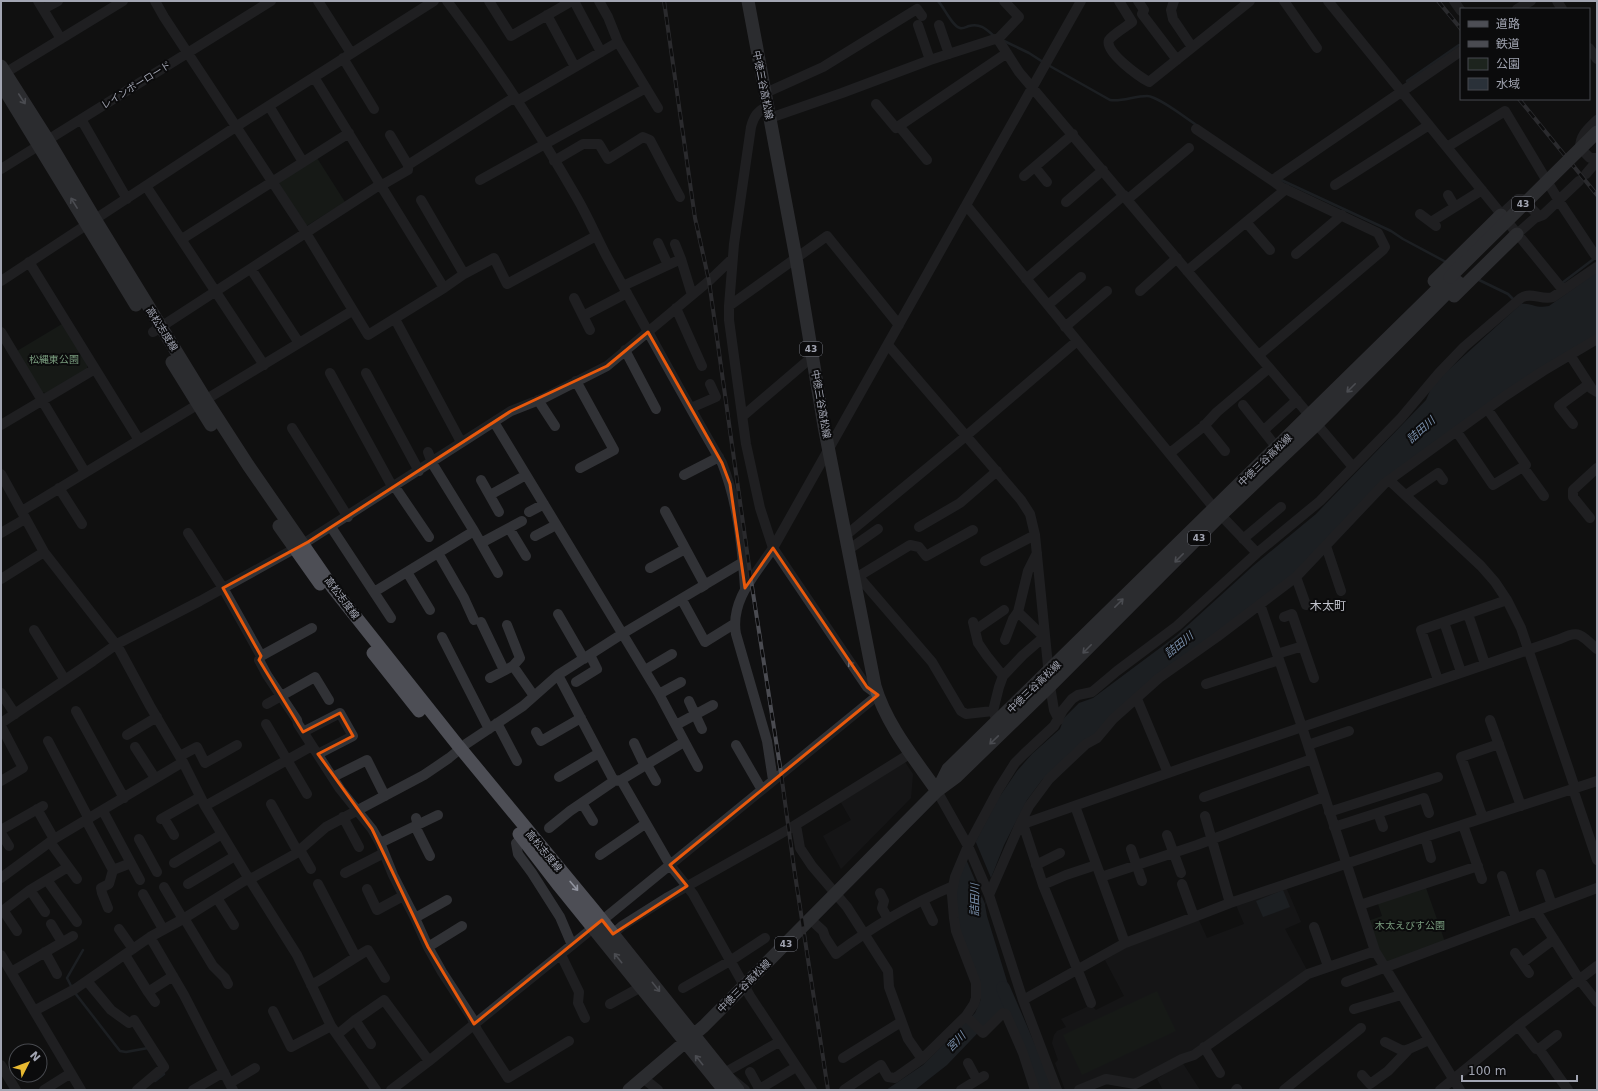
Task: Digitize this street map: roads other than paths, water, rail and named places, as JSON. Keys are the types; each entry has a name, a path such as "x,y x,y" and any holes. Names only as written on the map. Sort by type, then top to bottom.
{"main road":[{"name":"中徳三谷高松線","path":"748,1 796,258 812,358 845,536 856,577 878,695 896,729 937,791"},
{"name":"高松志度線","path":"2,75 202,402 341,612 598,924 641,987 724,1072 738,1090"},
{"name":"中徳三谷高松線","path":"937,791 948,769 995,716 1049,672 1313,420 1454,279 1597,132"},
{"name":"中徳三谷高松線","path":"1454,279 1597,144"},
{"path":"1358,374 1377,337 1501,215"},
{"path":"1358,374 1382,366 1517,234"},
{"name":"中徳三谷高松線","path":"629,1090 690,1038 835,895 937,791 956,777 1050,686 1218,512 1277,448 1313,420"},
{"name":"高松志度線","path":"457,751 522,838 598,924 613,934 690,1038 722,1089"}],"street":[{"path":"58,1 41,5 61,39"},
{"path":"2,75 123,1"},
{"path":"155,1 306,233 352,311 368,335 464,274 494,258 507,284 596,236"},
{"name":"レインボーロード","path":"1,169 271,1"},
{"path":"318,1 374,109"},
{"path":"1,281 237,126 434,1"},
{"path":"447,1 476,39 516,99 577,199 648,332 719,457 730,484 734,499 743,562 745,588"},
{"path":"489,1 511,36 573,1 601,52"},
{"path":"600,1 618,42 658,108"},
{"path":"390,1090 561,955 878,695 867,687 773,548 760,508 746,444 729,320 732,259 751,127 754,117 759,111 768,112 842,93 930,60 997,40 1019,18 1004,1"},
{"path":"773,780 767,741 734,624 737,607 745,588 773,548 1081,1"},
{"path":"1119,1 1132,22"},
{"path":"1138,1 1144,10 1142,14 1110,39 1108,44 1111,51 1139,77 1149,82 1250,1"},
{"path":"1174,1 1171,10 1174,19 1192,47"},
{"path":"1284,1 1317,48"},
{"path":"1328,1 1563,290"},
{"path":"1454,1 1460,10"},
{"path":"1520,8 1531,1"},
{"path":"764,92 772,90 823,67 917,9 930,60"},
{"path":"1142,14 1176,60"},
{"path":"547,15 576,67"},
{"path":"939,25 949,54"},
{"path":"997,40 1032,87 1353,467"},
{"path":"408,165 516,99 576,67 618,42"},
{"path":"1590,50 1597,59"},
{"path":"1274,181 1460,52"},
{"path":"876,104 896,128 1007,53"},
{"path":"314,77 444,288"},
{"path":"480,180 646,88"},
{"path":"268,106 303,162"},
{"path":"1447,147 1505,111 1559,201 1596,255"},
{"path":"81,119 127,198"},
{"path":"1517,234 1535,218 1543,215 1559,201 1583,178 1597,160 1590,158 1580,148 1580,140 1583,134 1597,120"},
{"path":"900,126 927,160"},
{"path":"1335,185 1429,126"},
{"path":"1196,129 1286,189 1378,233 1385,246 1383,250 1259,355"},
{"path":"182,239 349,133"},
{"path":"1024,176 1073,134"},
{"path":"157,329 381,185 408,170 408,165 390,135"},
{"path":"554,161 583,144 599,144 608,159 643,137 650,140 680,197"},
{"path":"1026,279 1189,148"},
{"path":"1035,167 1047,182"},
{"path":"1066,202 1103,170"},
{"path":"146,186 217,291 264,365"},
{"path":"1188,270 1286,189"},
{"path":"1420,214 1434,224 1455,207 1482,190"},
{"path":"1448,195 1455,207"},
{"path":"1501,215 1518,199 1522,199 1536,213 1535,218"},
{"path":"421,200 464,274"},
{"path":"966,205 1218,512 1257,553"},
{"path":"1296,254 1342,215"},
{"path":"1246,222 1270,250"},
{"path":"729,306 827,236 899,325"},
{"path":"658,243 668,265"},
{"path":"675,244 681,258 692,295"},
{"path":"583,316 625,289 681,258"},
{"path":"1140,291 1177,258"},
{"path":"1,781 23,768 1,724 15,714 117,644 299,547 420,471 461,442 511,411 538,400 607,366 692,295 732,259"},
{"path":"29,262 139,440"},
{"path":"844,1090 882,1065 888,1077 895,1078 922,1059 967,1017 976,998 976,983 956,931 953,906 953,886 955,877 1007,775 1024,754 1054,726 1059,720 1063,710 1072,699 1078,695 1092,692 1176,626 1257,553 1305,515 1411,408 1439,373 1464,347 1521,298 1529,294 1548,298 1563,290 1597,267"},
{"path":"251,269 300,343"},
{"path":"1048,305 1081,277"},
{"path":"1065,327 1107,291"},
{"path":"574,298 590,330"},
{"path":"676,308 702,366"},
{"path":"1,533 59,488 352,311"},
{"path":"395,319 461,442"},
{"path":"1,332 86,472"},
{"path":"991,894 1029,806 1049,779 1086,744 1097,738 1113,719 1159,678 1217,637 1296,577 1389,480 1543,371 1597,339"},
{"path":"845,536 966,436 1077,341"},
{"path":"888,345 997,471 1030,514 1037,553 1050,686 1054,710 1059,720"},
{"path":"625,350 656,409"},
{"path":"1570,355 1592,389 1597,392"},
{"path":"743,416 812,358"},
{"path":"1170,453 1269,368"},
{"path":"1,426 95,369"},
{"path":"330,373 394,487 429,537"},
{"path":"366,373 420,471"},
{"path":"576,381 614,450 580,468"},
{"path":"691,408 716,397 710,384"},
{"path":"1573,424 1559,406 1589,384"},
{"path":"538,400 554,426"},
{"path":"1264,430 1297,400"},
{"path":"1243,406 1264,430 1277,448"},
{"path":"1457,432 1493,485 1526,465 1488,410"},
{"path":"494,422 659,694 698,767"},
{"path":"1204,425 1225,450"},
{"path":"292,428 348,517"},
{"path":"428,452 432,463 498,573"},
{"path":"684,475 719,457"},
{"path":"1523,467 1544,496"},
{"path":"1590,518 1573,497 1572,490 1597,468"},
{"path":"919,527 960,503 997,471"},
{"path":"1,474 5,490 23,515 44,552 117,644 181,759 203,802 249,879 290,943 331,1026 376,1090"},
{"path":"1406,495 1438,474"},
{"path":"490,496 526,476"},
{"path":"481,480 499,512"},
{"path":"1389,480 1481,566 1495,582 1507,600 1521,628 1597,860"},
{"path":"59,488 82,524"},
{"path":"529,512 544,504"},
{"path":"1243,539 1281,507"},
{"path":"665,511 705,585"},
{"path":"481,543 522,520"},
{"path":"535,536 556,525"},
{"path":"331,527 391,618"},
{"path":"509,528 526,556"},
{"path":"848,550 878,529"},
{"path":"973,530 926,556 919,547 910,545 856,577 932,662 960,711 966,714 995,716 1003,676 1045,636"},
{"path":"374,592 474,531"},
{"path":"188,534 223,588 261,656 259,660 267,675 333,777 372,829 380,843 393,875 428,947 474,1024 476,1030 508,1078 569,1041"},
{"path":"985,561 1035,536"},
{"path":"1326,546 1341,591"},
{"path":"650,568 685,549"},
{"path":"1,579 44,552"},
{"path":"438,553 508,668 534,696"},
{"path":"1005,640 1013,618 1018,612 1028,571 1037,553"},
{"path":"662,611 743,562"},
{"path":"407,572 430,610"},
{"path":"1296,577 1306,605"},
{"path":"34,1011 88,981 163,929 184,919 249,879 299,851 326,827 424,775 523,706 558,676 622,634 682,600 705,585"},
{"path":"682,600 705,642 734,624"},
{"path":"1438,680 1420,630 1507,600"},
{"path":"1260,604 1308,745 1374,951 1460,1090"},
{"path":"1003,676 986,656 978,643 974,626 1004,610"},
{"path":"1018,612 1045,636"},
{"path":"558,614 587,657 598,669 576,682"},
{"path":"1284,617 1292,614 1314,678"},
{"path":"1468,614 1485,664"},
{"path":"1444,622 1461,672"},
{"path":"490,678 508,668 520,658 507,625"},
{"path":"261,656 312,628"},
{"path":"34,630 65,680"},
{"path":"1021,824 1560,639 1572,633 1579,634 1597,650"},
{"path":"442,638 493,726 517,761"},
{"path":"1206,684 1303,646"},
{"path":"644,670 672,654"},
{"path":"558,676 599,753 670,865 687,886 744,985 779,1042 812,1090"},
{"path":"267,704 315,677 329,700"},
{"path":"659,694 681,682"},
{"path":"1,693 15,714"},
{"path":"1137,699 1168,773"},
{"path":"689,702 702,729"},
{"path":"676,725 713,705"},
{"path":"76,711 124,798"},
{"path":"174,835 162,818 203,802 288,761 353,736 340,713 303,732"},
{"path":"127,735 157,717"},
{"path":"536,732 541,741 581,718"},
{"path":"1490,720 1521,806"},
{"path":"266,724 307,794"},
{"path":"1308,745 1349,731"},
{"path":"48,741 113,870 109,884 102,888 102,893 108,908"},
{"path":"549,828 582,803 684,742"},
{"path":"634,743 656,781"},
{"path":"1483,818 1461,757 1499,744"},
{"path":"1,878 52,841 155,778 197,747 205,763 237,745"},
{"path":"736,745 762,790"},
{"path":"135,747 155,778"},
{"path":"559,777 599,753"},
{"path":"613,934 622,926 687,886 796,825 911,753"},
{"path":"1204,797 1312,759"},
{"path":"333,777 367,760 385,796"},
{"path":"1329,812 1438,777"},
{"path":"1023,1000 1125,944 1230,903 1597,780"},
{"path":"937,791 969,848 991,894 1023,1000 1057,1090"},
{"path":"1100,877 1173,853 1324,797"},
{"path":"1334,827 1424,798 1429,813"},
{"path":"582,803 593,821"},
{"path":"270,804 311,869"},
{"path":"1075,806 1125,944"},
{"path":"1,830 40,808 52,841 77,879"},
{"path":"103,811 131,863 139,877 155,869 141,837 123,848"},
{"path":"1378,813 1384,827"},
{"path":"380,843 416,821 438,815"},
{"path":"1205,816 1230,903"},
{"path":"344,817 359,847"},
{"path":"416,821 417,830 430,856"},
{"path":"600,855 645,824"},
{"path":"1021,824 1043,885 1091,1003"},
{"path":"796,825 800,848 835,895 847,907 888,971 889,987 908,1039 922,1059"},
{"path":"1464,825 1482,879"},
{"path":"1,833 9,846"},
{"path":"174,863 222,834"},
{"path":"1167,835 1181,873"},
{"path":"1424,837 1431,858"},
{"path":"522,838 516,843 518,854 560,917 572,945"},
{"path":"1131,849 1142,881"},
{"path":"345,873 384,853"},
{"path":"1036,865 1060,853"},
{"path":"188,884 235,856"},
{"path":"113,870 131,863"},
{"path":"1043,885 1066,875 1096,865"},
{"path":"1360,905 1478,866"},
{"path":"17,931 2,911 30,890 68,867"},
{"path":"1541,874 1552,905"},
{"path":"1502,876 1516,918"},
{"path":"47,880 77,922"},
{"path":"318,884 356,957"},
{"path":"1182,884 1194,917"},
{"path":"810,919 823,931 825,937 836,954 864,933 888,919 953,886"},
{"path":"164,887 213,966 225,978 228,984"},
{"path":"1346,982 1597,888"},
{"path":"367,889 377,910 403,896"},
{"path":"30,890 46,912"},
{"path":"880,893 884,901 882,908 888,919"},
{"path":"143,894 163,929"},
{"path":"217,898 234,925"},
{"path":"415,918 447,900"},
{"path":"923,900 933,921"},
{"path":"1536,911 1579,979 1595,994"},
{"path":"51,924 62,942"},
{"path":"428,947 462,926"},
{"path":"1314,927 1328,966"},
{"path":"119,929 148,992 155,1002"},
{"path":"11,972 73,936"},
{"path":"150,937 173,976 232,1087 255,1068"},
{"path":"683,988 730,961 765,938"},
{"path":"1522,963 1554,939"},
{"path":"311,985 330,975 368,950 385,978"},
{"path":"1079,1090 1106,1079 1126,1087 1135,1084 1182,1059 1194,1055 1308,974 1374,951"},
{"path":"45,952 57,974"},
{"path":"1515,953 1529,973"},
{"path":"1,955 81,1090"},
{"path":"561,955 579,992 578,1003 585,1018"},
{"path":"1440,1090 1518,1026 1597,966"},
{"path":"148,992 173,976"},
{"path":"88,981 111,1010 132,1022 164,1067 137,1090"},
{"path":"610,1004 641,987"},
{"path":"1354,1009 1401,995"},
{"path":"338,1034 384,1000 428,1061"},
{"path":"273,1011 291,1047 331,1026"},
{"path":"967,1017 983,1033 1003,1013 1006,1014 1023,1053 1035,1090"},
{"path":"355,1020 371,1044"},
{"path":"843,1058 902,1022"},
{"path":"1518,1026 1536,1049 1539,1050 1568,1090"},
{"path":"1284,1090 1361,1028"},
{"path":"1539,1050 1557,1035"},
{"path":"1385,1042 1403,1050 1409,1049 1429,1040"},
{"path":"745,1090 724,1072 779,1042"},
{"path":"1204,1047 1220,1074"},
{"path":"1362,1075 1370,1084 1388,1071 1409,1049"},
{"path":"961,1090 980,1078 968,1063"},
{"path":"1,1065 16,1090"},
{"path":"750,1072 759,1090 796,1067"},
{"path":"193,1090 224,1072"},
{"path":"44,1090 71,1074"},
{"path":"643,1078 658,1090"}],"water":[{"name":"宮川","path":"1597,272 1597,336 1384,481 1294,575 1203,644 1042,780 1027,800 1004,845 991,878 985,905 1014,1004 1002,1010 993,1017 947,1065 915,1090 886,1090 923,1065 975,1013 981,999 978,979 958,926 956,883 965,862 998,799 1017,771 1032,754 1060,729 1064,718 1079,703 1093,698 1176,636 1253,566 1316,514 1426,400 1433,384 1521,304 1540,307 1549,306"},
{"path":"1283,890 1290,907 1263,917 1256,901"}],"waterway":[{"path":"938,1 957,27 962,28 976,25 985,29 994,36"},
{"path":"1004,41 1029,53 1043,62"},
{"path":"1407,81 1459,45"},
{"path":"1048,65 1110,100 1142,96 1152,97 1198,126"},
{"path":"1279,179 1391,231 1446,262"},
{"path":"1562,283 1595,258"},
{"path":"1477,279 1508,294 1514,300"},
{"path":"72,988 67,978 83,950"},
{"name":"詰田川","path":"1003,988 1047,1090"},
{"path":"75,993 120,1051 126,1052 149,1049"},
{"path":"155,1081 164,1074"}],"railway":[{"path":"664,1 695,218 709,281 751,580 828,1090"},
{"path":"1438,1 1460,28"},
{"path":"1520,100 1597,195"}],"district":[{"name":"木太町","path":"1328,606"}],"park label":[{"name":"松縄東公園","path":"54,359"},
{"name":"木太えびす公園","path":"1410,925"}]}
